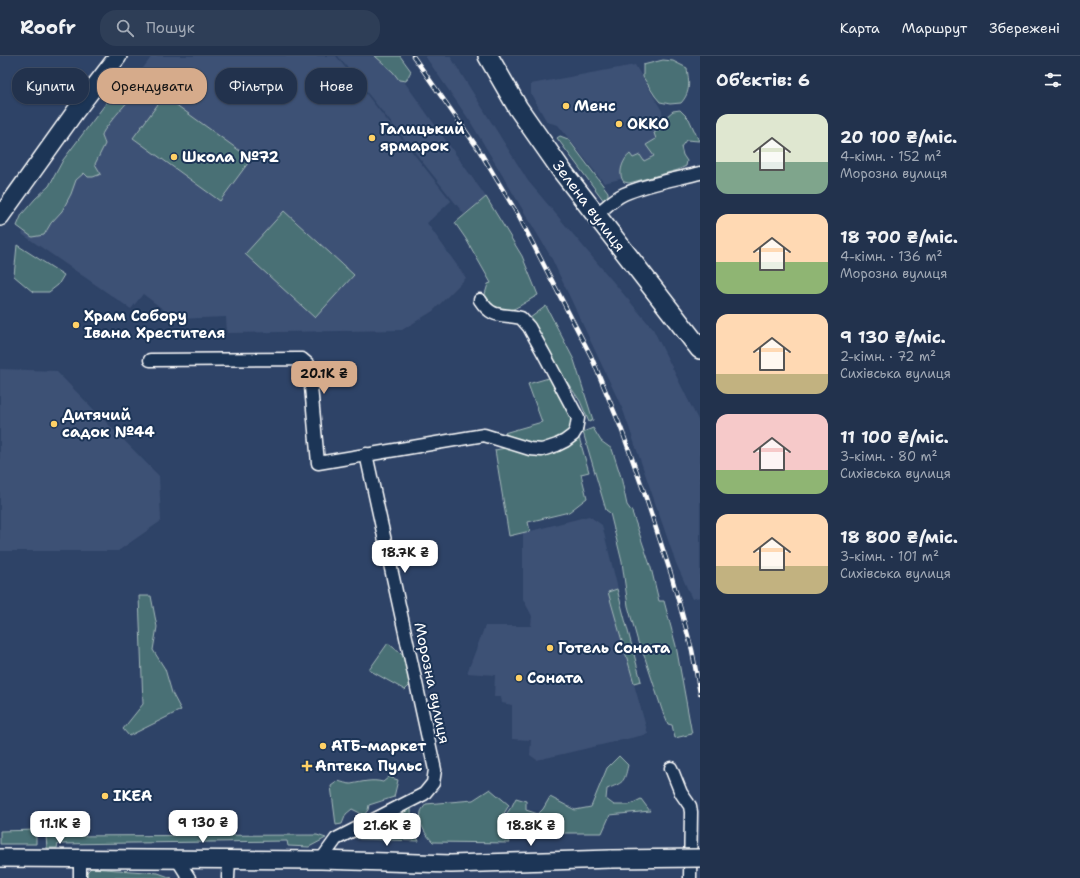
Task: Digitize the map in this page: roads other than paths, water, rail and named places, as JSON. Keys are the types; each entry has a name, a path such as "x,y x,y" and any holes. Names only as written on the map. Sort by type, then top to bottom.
{"main road":[{"path":"0,217 74,112 118,56"},
{"name":"Зелена вулиця","path":"488,56 530,126 562,171 700,349"},
{"path":"0,858 80,860 321,860 452,864 700,858"}],"street":[{"path":"596,215 624,194 639,188 700,172"},
{"path":"150,360 302,359 309,365 318,463 484,435 522,448 542,450 557,445 573,435 576,430 578,418 554,370 521,318 493,313 488,310 480,300"},
{"name":"Морозна вулиця","path":"321,860 336,839 424,794 433,783 435,770 366,454"},
{"path":"671,768 681,793 690,806 690,878"},
{"path":"177,859 189,878"},
{"path":"228,878 229,859"},
{"path":"80,860 80,878"}],"railway":[{"path":"413,56 479,150 518,215 591,356 621,428 671,574 692,650 700,693"}],"place":[{"name":"Менс","path":"566,106"},
{"name":"ОККО","path":"619,124"},
{"name":"Галицький ярмарок","path":"372,138"},
{"name":"Школа №72","path":"174,157"},
{"name":"Храм Собору Івана Хрестителя","path":"76,325"},
{"name":"Дитячий садок №44","path":"54,424"},
{"name":"Готель Соната","path":"550,648"},
{"name":"Соната","path":"519,678"},
{"name":"АТБ-маркет","path":"323,746"},
{"name":"Аптека Пульс","path":"307,766"},
{"name":"IKEA","path":"105,796"}]}
